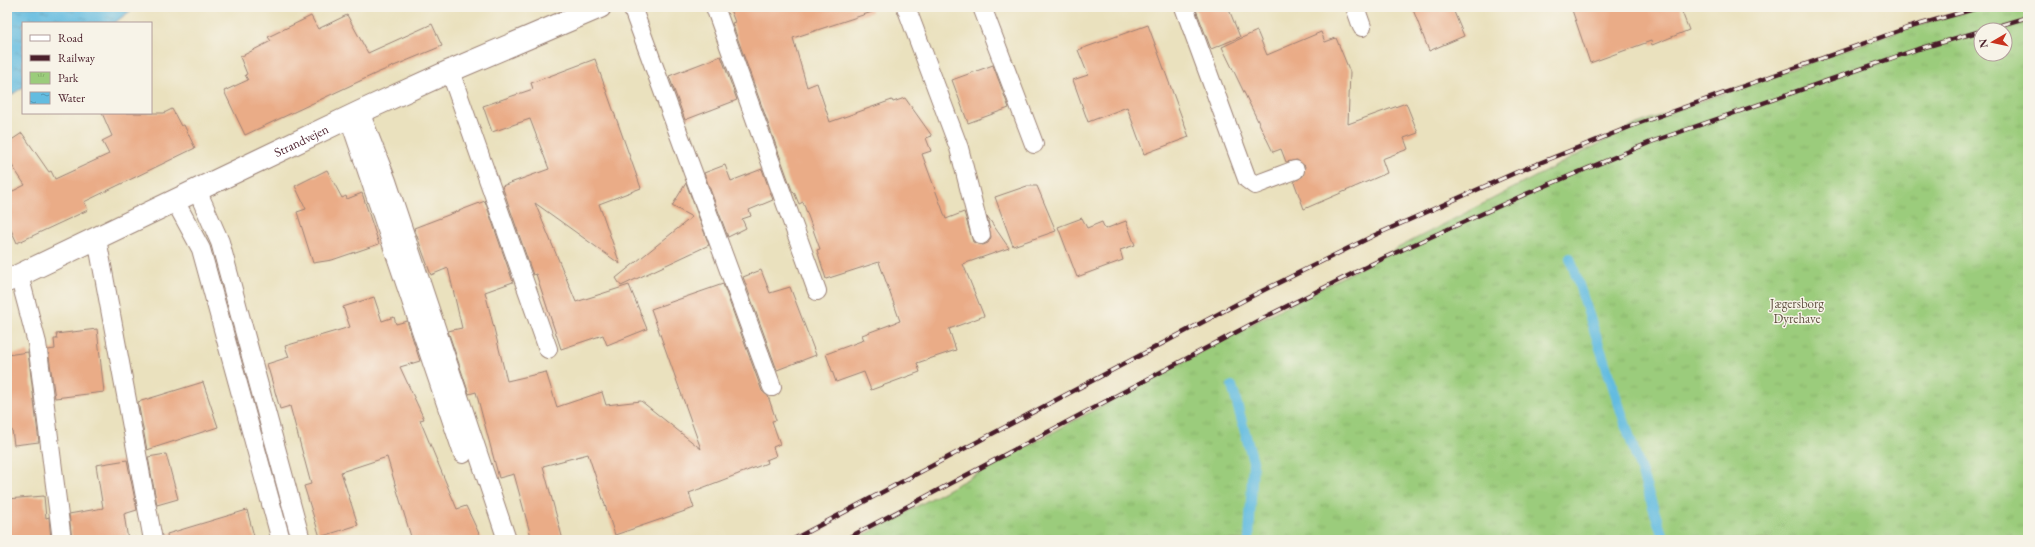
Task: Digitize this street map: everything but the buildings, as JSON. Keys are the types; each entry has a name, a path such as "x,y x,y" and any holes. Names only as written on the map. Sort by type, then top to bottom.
{"main road":[{"name":"Strandvejen","path":"13,278 354,115 450,71 600,7"}],"lane":[{"path":"632,7 772,387"},
{"path":"715,7 817,291"},
{"path":"906,7 959,148 981,235"},
{"path":"982,7 1034,144"},
{"path":"1184,7 1247,179 1255,185 1295,170"},
{"path":"1355,7 1362,27"},
{"path":"450,71 548,349"},
{"path":"354,115 463,454"},
{"path":"354,115 387,181 507,540"},
{"path":"197,190 220,242 302,540"},
{"path":"175,201 201,249 281,540"},
{"path":"97,239 152,540"},
{"path":"13,278 37,342 62,540"}],"green space":[{"name":"Jægersborg Dyrehave","path":"1981,7 2028,7 2028,540 855,540 1263,318 1637,124 1907,28"}],"water":[{"path":"7,7 136,7 115,22 22,22 22,88 7,98"}],"waterway":[{"path":"1570,258 1664,540"},
{"path":"1232,386 1253,461 1249,540"}],"railway":[{"path":"792,540 1252,296 1375,235 1517,172 1637,124 1907,28 1981,7"},
{"path":"2011,22 2028,17"},
{"path":"844,540 1263,318 1386,257 1526,194 1651,142 1918,49 1973,33"}]}
